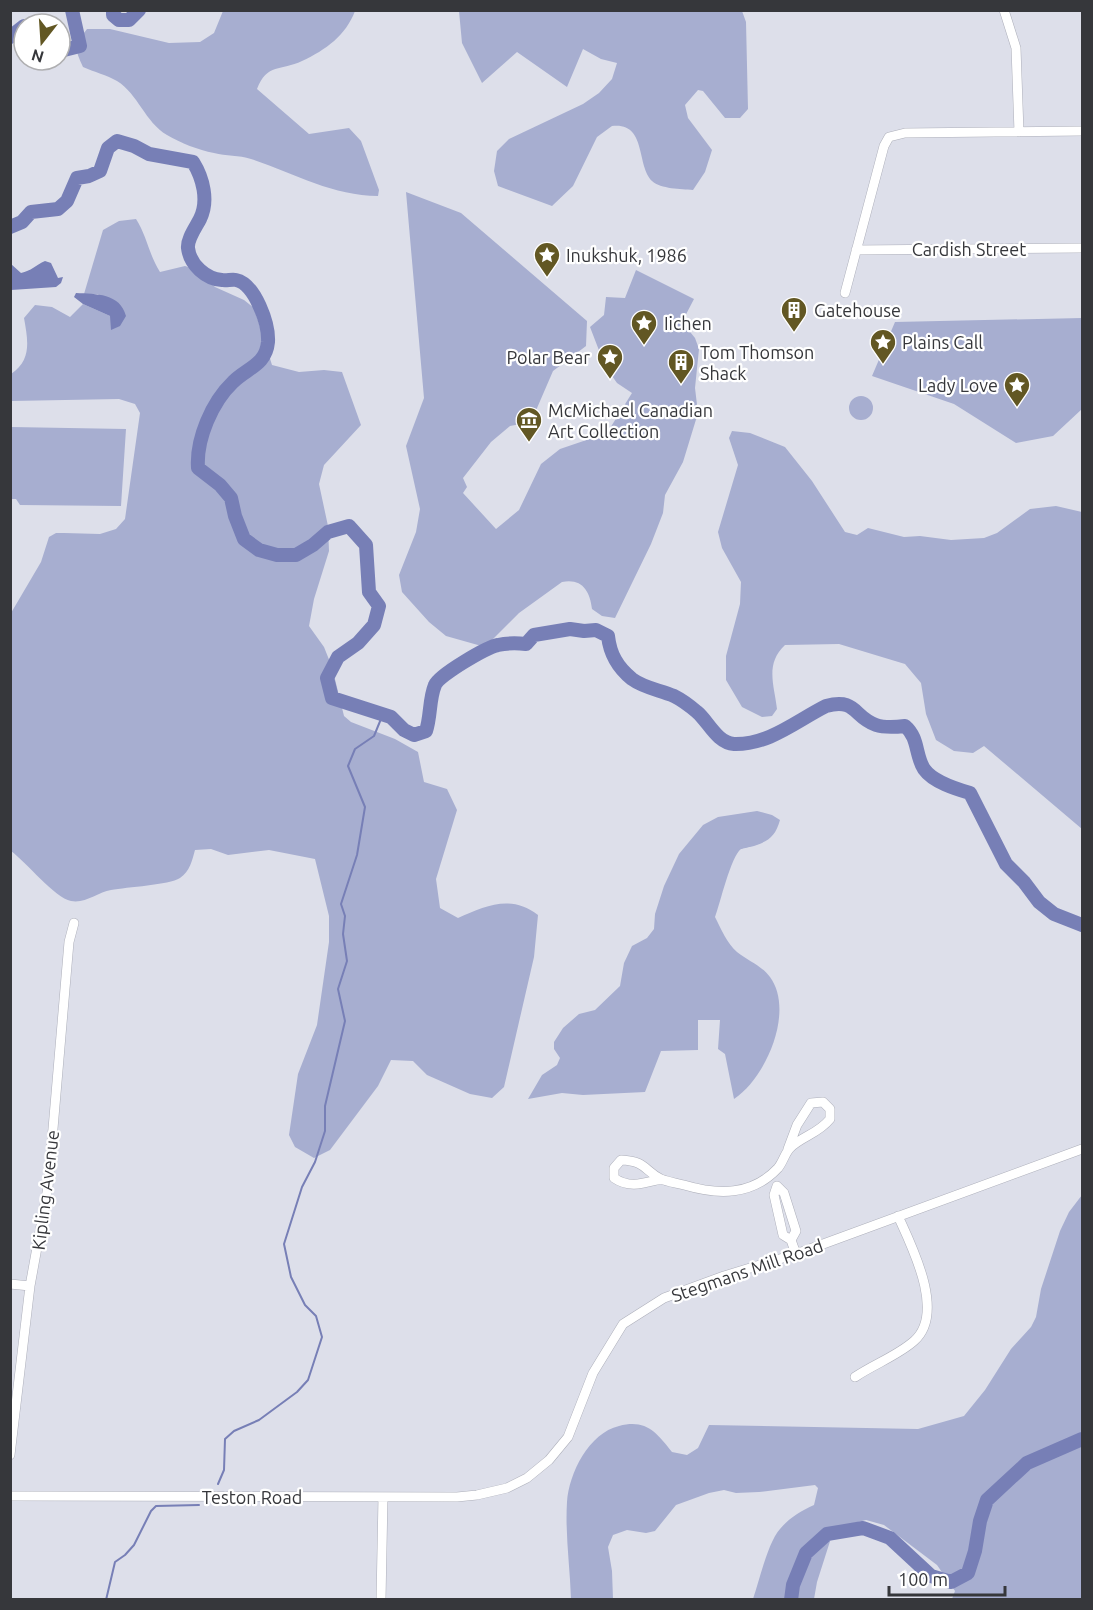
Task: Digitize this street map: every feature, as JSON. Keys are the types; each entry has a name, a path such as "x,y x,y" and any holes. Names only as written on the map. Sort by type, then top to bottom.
{"street":[{"path":"1004,10 1016,48 1019,132"},
{"path":"845,293 884,146 889,136 896,134 1083,131"},
{"name":"Cardish Street","path":"856,250 1083,248"},
{"name":"Kipling Avenue","path":"10,1455 30,1286 48,1187 69,942 74,923"},
{"path":"661,1179 635,1185 623,1184 614,1178 614,1168 621,1160 633,1161 647,1167 661,1179 724,1193 737,1191 761,1182 777,1170 783,1162 797,1125 811,1103 823,1102 830,1109 830,1119 823,1129 788,1149"},
{"name":"Stegmans Mill Road","path":"493,1492 527,1478 559,1449 568,1437 593,1373 623,1324 664,1298 724,1276 796,1254 1083,1149"},
{"path":"769,1175 784,1192 796,1231 791,1240 796,1254"},
{"path":"855,1377 902,1350 925,1328 928,1305 919,1264 898,1216"},
{"path":"10,1284 30,1286"},
{"name":"Teston Road","path":"10,1496 383,1497 467,1496 493,1492"},
{"path":"381,1599 383,1497"}],"shaded area":[{"path":"223,11 355,11 341,34 327,47 302,61 270,71 257,89 309,134 349,128 361,141 379,190 378,196 329,188 251,159 208,152 178,141 153,123 124,87 113,79 83,67 78,55 78,43 87,29 110,29 169,43 200,42 214,33"},
{"path":"459,11 742,11 746,22 748,109 740,118 725,118 703,91 698,90 685,105 688,118 712,150 705,172 693,190 666,187 652,181 647,174 636,137 623,127 612,126 597,137 573,186 552,206 498,186 494,171 497,151 509,139 583,104 599,93 612,79 617,63 601,59 583,49 567,87 517,52 482,83 462,43"},
{"path":"406,192 461,213 587,321 586,346 553,371 531,422 510,426 491,442 463,478 467,487 463,493 496,529 519,510 541,464 560,449 607,433 632,393 617,383 605,366 590,327 604,315 606,297 625,298 636,270 694,299 682,322 695,338 699,349 695,388 698,413 683,462 665,495 663,513 651,544 615,618 602,616 592,609 587,591 580,584 562,582 519,613 485,647 446,636 429,622 402,592 399,575 416,532 420,509 406,446 424,398"},
{"path":"136,219 160,272 185,266 198,270 215,287 244,300 254,308 272,365 299,372 324,370 342,372 361,425 324,465 319,484 328,526 329,551 314,599 309,626 324,647 332,667 344,716 351,722 395,739 418,752 424,782 447,789 457,810 436,879 440,908 458,918 488,906 508,904 518,905 538,915 534,957 504,1087 492,1098 470,1094 427,1075 413,1061 391,1060 378,1086 330,1150 314,1158 295,1147 289,1135 298,1074 317,1025 329,942 329,916 315,859 269,850 228,855 211,849 195,850 192,862 180,878 158,884 111,890 86,899 71,901 49,887 11,851 11,613 41,562 49,537 56,533 100,534 116,529 125,519 140,413 135,404 119,399 11,401 11,374 18,369 25,356 27,342 24,318 35,305 52,307 70,317 83,304 110,316 120,326 98,294 84,294 103,230 119,221"},
{"path":"1082,318 1082,409 1053,436 1016,443 954,404 872,376 895,322"},
{"path":"861,396 869,400 873,408 869,416 861,420 853,416 849,408 853,400"},
{"path":"11,427 126,429 121,506 20,505 16,499 11,499"},
{"path":"732,431 750,433 785,447 812,481 845,532 857,535 868,528 904,537 920,536 951,540 984,538 997,533 1030,509 1056,506 1082,512 1082,829 984,746 973,753 954,751 936,740 926,714 921,683 905,664 839,644 785,645 775,660 772,675 777,709 772,716 762,717 742,707 726,680 726,656 740,604 741,582 722,548 718,532 738,465 729,438"},
{"path":"757,811 780,820 778,826 766,841 741,849 737,853 715,917 733,948 759,966 770,977 777,991 778,1025 766,1060 757,1076 734,1099 725,1054 718,1049 720,1020 698,1020 698,1050 661,1051 645,1092 583,1095 562,1093 528,1099 542,1075 557,1065 560,1058 554,1049 554,1042 563,1028 579,1014 595,1010 620,986 624,963 632,946 647,938 654,929 655,914 664,886 679,854 703,825 718,817"},
{"path":"1082,1195 1082,1599 952,1599 955,1591 937,1565 884,1525 866,1520 850,1524 832,1535 814,1599 753,1599 776,1535 791,1518 814,1505 818,1488 815,1485 759,1492 736,1493 724,1490 676,1505 655,1531 646,1533 627,1530 613,1535 608,1547 613,1599 571,1599 567,1502 576,1467 598,1437 619,1426 636,1424 650,1429 672,1452 687,1455 698,1448 709,1425 918,1429 964,1416 985,1390 1011,1349 1031,1327 1036,1317 1041,1289 1060,1231 1069,1212"}],"water":[{"path":"45,261 51,263 58,278 63,277 61,283 56,287 11,290 11,264 21,273"},
{"path":"76,293 106,296 113,299 123,308 126,316 120,326 111,330 110,316 83,304 74,297"}],"waterway":[{"path":"72,10 80,46 72,48"},
{"path":"113,10 113,15 119,20 129,20 139,10"},
{"path":"10,227 22,222 31,212 58,209 67,201 77,178 100,171 108,148 117,141 149,154 193,162 202,182 204,205 189,241 189,254 195,265 210,277 236,280 249,289 260,306 268,334 264,356 225,390 212,410 200,445 198,468 220,485 231,498 244,539 259,550 277,555 296,555 313,545 328,532 349,526 366,545 369,592 379,606 374,625 358,643 338,657 327,678 332,698 391,717 404,730 414,735 426,731 435,685 454,668 492,647 526,644 534,635 570,629 596,630 608,636 615,660 632,679 683,701 728,743 759,741 826,706 844,704 876,725 905,726 913,736 921,764 928,774 945,784 970,793 1006,864 1039,902 1054,914 1082,925"},
{"path":"218,1484 224,1470 225,1439 234,1431 259,1420 297,1392 308,1380 322,1337 316,1316 305,1305 291,1277 284,1244 302,1187 315,1162 325,1131 325,1106 345,1021 338,989 347,961 343,934 345,916 341,904 357,855 365,807 348,766 355,749 374,736 383,714"},
{"path":"791,1600 793,1585 806,1553 827,1534 863,1528 890,1538 931,1576 951,1582 968,1573 987,1500 1027,1463 1082,1439"},
{"path":"106,1600 115,1562 134,1545 151,1511 156,1506 199,1505"}],"place":[{"name":"Inukshuk, 1986","path":"547,278"},
{"name":"Gatehouse","path":"794,333"},
{"name":"Iichen","path":"644,346"},
{"name":"Plains Call","path":"883,365"},
{"name":"Polar Bear","path":"610,380"},
{"name":"Tom Thomson Shack","path":"681,385"},
{"name":"Lady Love","path":"1017,408"},
{"name":"McMichael Canadian Art Collection","path":"529,443"}]}
